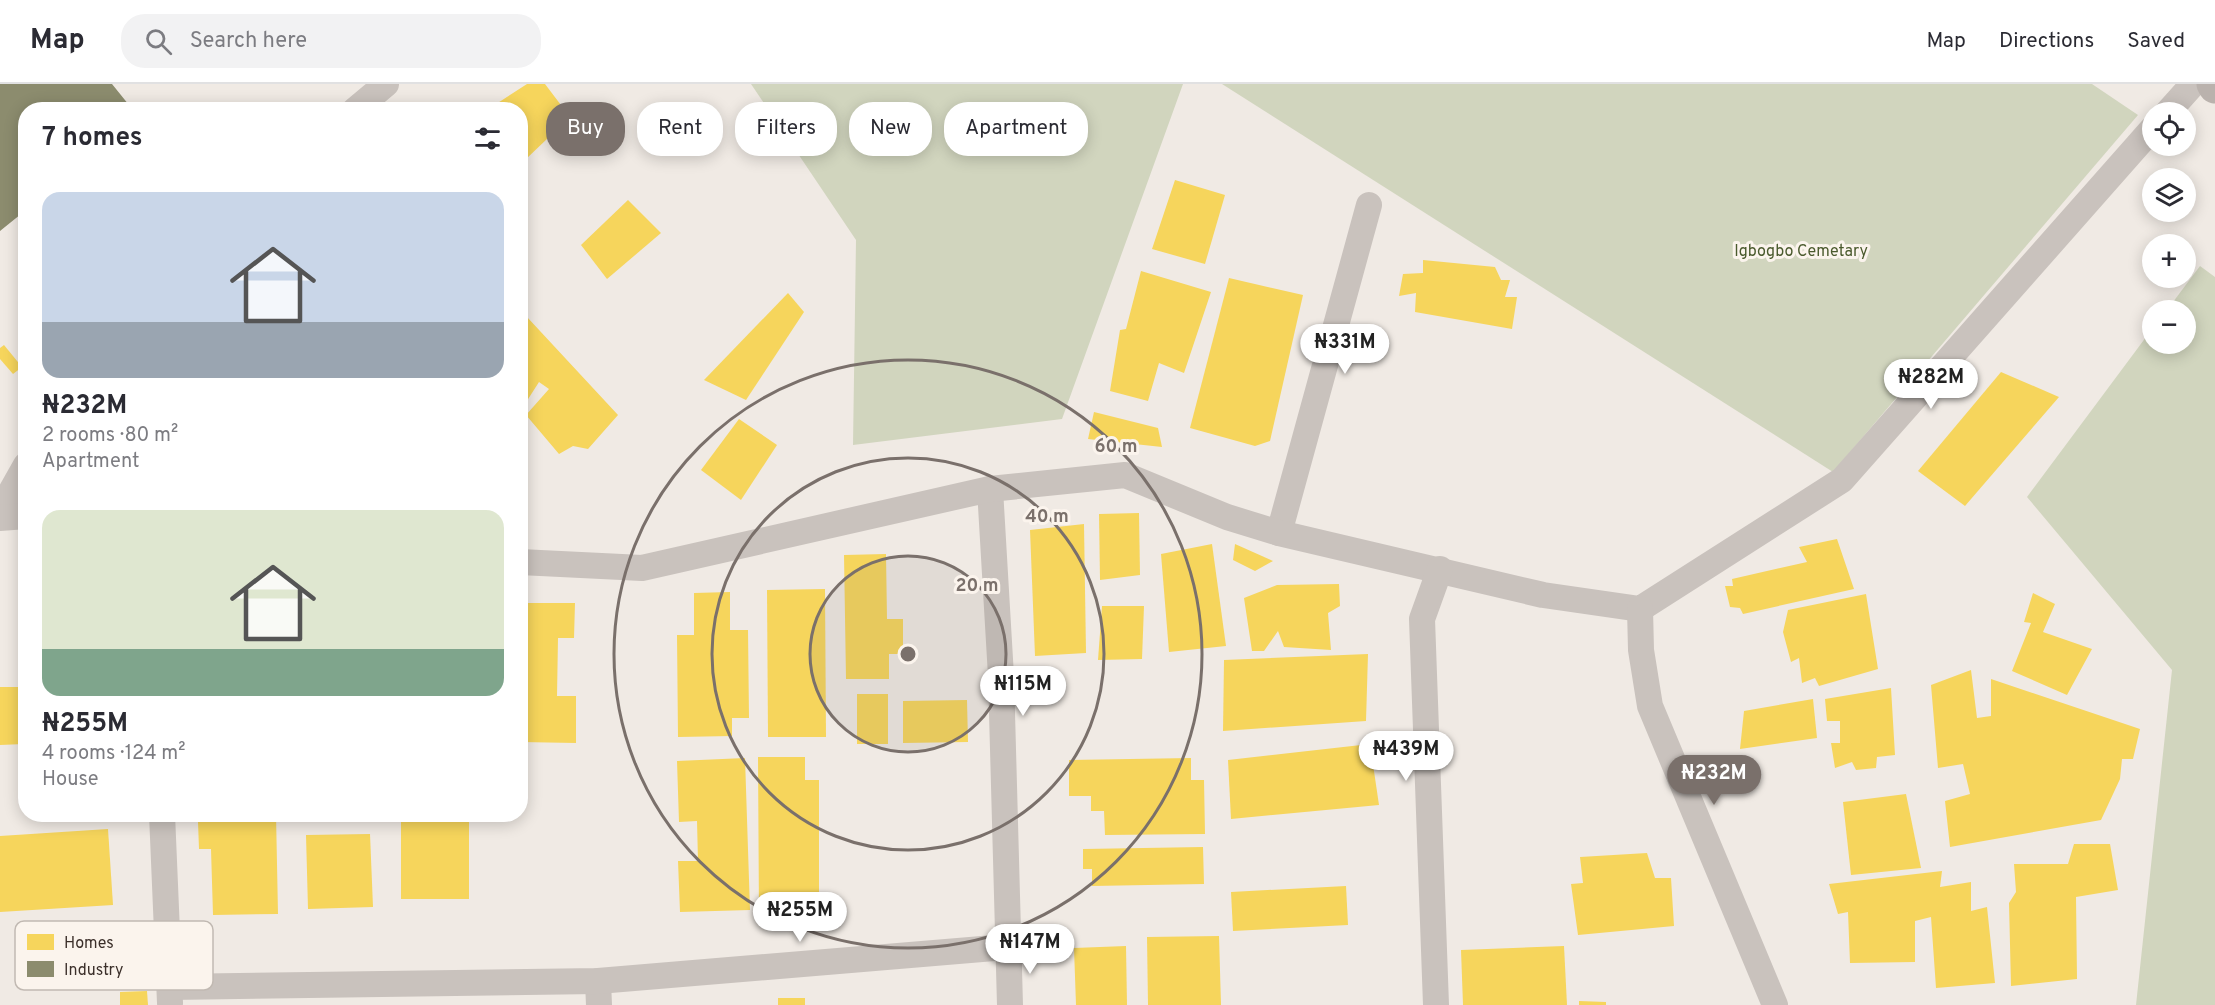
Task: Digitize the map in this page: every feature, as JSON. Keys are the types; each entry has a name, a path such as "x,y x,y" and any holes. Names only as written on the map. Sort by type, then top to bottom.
{"street":[{"path":"365,102 386,84"},
{"path":"2177,102 2193,84"},
{"path":"528,562 642,568 990,489 1125,475 1227,517 1280,533 1543,595 1640,609 1842,480 2142,140"},
{"path":"1280,533 1369,205"},
{"path":"0,511 18,479"},
{"path":"990,489 1001,676 1006,947 1010,1005"},
{"path":"0,518 18,517"},
{"path":"1436,1005 1422,619 1440,569"},
{"path":"1640,609 1641,650 1650,706 1775,1005"},
{"path":"162,822 167,921"},
{"path":"170,996 599,993 1006,947"}],"green space":[{"path":"751,84 1183,84 1062,419 853,445 856,240 799,156 837,156 837,102 763,102"},
{"name":"Igbogbo Cemetary","path":"1222,84 2092,84 2138,115 1833,472"},
{"path":"2200,266 2215,277 2215,1005 2136,1005 2172,670 2027,497 2142,342 2142,354 2196,354 2196,300 2174,300 2184,288 2196,288 2196,271"}],"building: Homes":[{"path":"527,84 545,84 559,102 546,102 546,140 528,157 528,102 499,102"},
{"path":"1175,180 1225,195 1205,264 1152,249"},
{"path":"628,200 661,233 607,279 581,245"},
{"path":"1423,260 1495,267 1501,280 1510,280 1505,297 1517,297 1512,329 1415,312 1416,293 1399,296 1403,274 1423,273"},
{"path":"1141,271 1211,292 1184,373 1159,363 1148,401 1110,391 1120,330 1126,329"},
{"path":"1229,278 1303,295 1270,441 1255,446 1190,428"},
{"path":"788,293 804,312 746,400 704,380"},
{"path":"528,318 618,415 588,449 573,446 559,454 528,417 528,413 549,389 539,382 528,399"},
{"path":"4,345 18,362 18,370 13,374 0,359 0,348"},
{"path":"2001,372 2059,397 1965,506 1918,471"},
{"path":"1094,412 1158,428 1162,447 1088,439"},
{"path":"739,419 777,445 741,500 701,470"},
{"path":"1139,513 1140,575 1100,580 1099,514"},
{"path":"1084,524 1086,653 1035,656 1030,530"},
{"path":"1837,539 1854,589 1743,614 1740,608 1730,607 1725,586 1733,586 1732,579 1807,562 1799,547"},
{"path":"1212,544 1226,646 1169,652 1161,554"},
{"path":"1235,544 1273,561 1255,571 1233,560"},
{"path":"886,554 887,619 903,619 903,654 889,654 889,679 846,679 844,555"},
{"path":"1339,584 1340,606 1328,613 1331,650 1284,647 1278,631 1264,651 1252,651 1244,598 1277,585"},
{"path":"825,589 826,737 768,737 767,590"},
{"path":"730,592 730,630 748,630 749,718 732,718 732,736 678,737 677,635 694,635 694,593"},
{"path":"2033,593 2055,604 2043,632 2092,649 2067,695 2012,671 2031,623 2024,622"},
{"path":"1866,594 1878,669 1819,686 1815,678 1802,683 1799,658 1791,662 1783,632 1788,610"},
{"path":"528,603 575,603 574,638 558,638 557,696 576,696 576,743 528,742"},
{"path":"1102,606 1144,606 1142,659 1098,660"},
{"path":"1368,654 1366,721 1223,731 1224,660"},
{"path":"1971,670 1977,718 1991,716 1991,679 2140,729 2133,759 2122,759 2120,779 2101,820 1950,847 1945,801 1970,794 1963,764 1938,768 1931,685"},
{"path":"0,687 18,687 18,744 0,745"},
{"path":"1891,688 1895,755 1877,757 1876,768 1856,770 1852,762 1835,768 1831,743 1840,743 1840,721 1827,721 1825,699"},
{"path":"857,694 888,694 888,744 857,744"},
{"path":"1813,699 1817,738 1740,749 1744,711"},
{"path":"967,700 968,742 903,743 903,701"},
{"path":"1370,744 1379,805 1231,819 1228,760"},
{"path":"758,757 805,757 805,780 819,780 819,917 759,918"},
{"path":"745,758 750,910 680,912 678,861 698,861 697,821 679,822 677,761"},
{"path":"1191,758 1191,780 1204,780 1205,834 1105,835 1104,811 1091,811 1091,796 1069,796 1069,760"},
{"path":"1906,794 1921,868 1851,875 1843,802"},
{"path":"198,822 276,822 278,914 213,915 211,849 199,849"},
{"path":"401,822 469,822 469,899 401,899"},
{"path":"108,829 113,905 0,912 0,836"},
{"path":"370,834 373,907 308,909 306,835"},
{"path":"2074,844 2110,844 2118,890 2076,897 2077,979 2011,986 2009,903 2016,892 2014,864 2068,864"},
{"path":"1203,847 1204,884 1092,886 1092,869 1083,869 1083,849"},
{"path":"1647,853 1655,878 1671,878 1674,926 1578,935 1571,884 1583,883 1580,857"},
{"path":"1942,871 1940,887 1971,882 1971,911 1987,907 1995,983 1936,988 1931,917 1915,921 1915,962 1850,963 1848,912 1838,914 1829,884"},
{"path":"1346,886 1348,925 1233,931 1231,892"},
{"path":"1219,936 1221,1005 1148,1005 1147,937"},
{"path":"1126,946 1127,1005 1076,1005 1074,948"},
{"path":"1564,946 1567,1005 1463,1005 1461,950"},
{"path":"147,991 148,1005 120,1005 120,992"},
{"path":"778,998 805,998 805,1005 778,1005"},
{"path":"1579,1001 1606,1002 1606,1005 1579,1005"}],"building: Industry":[{"path":"0,84 112,84 127,102 18,102 18,216 0,231"}]}
